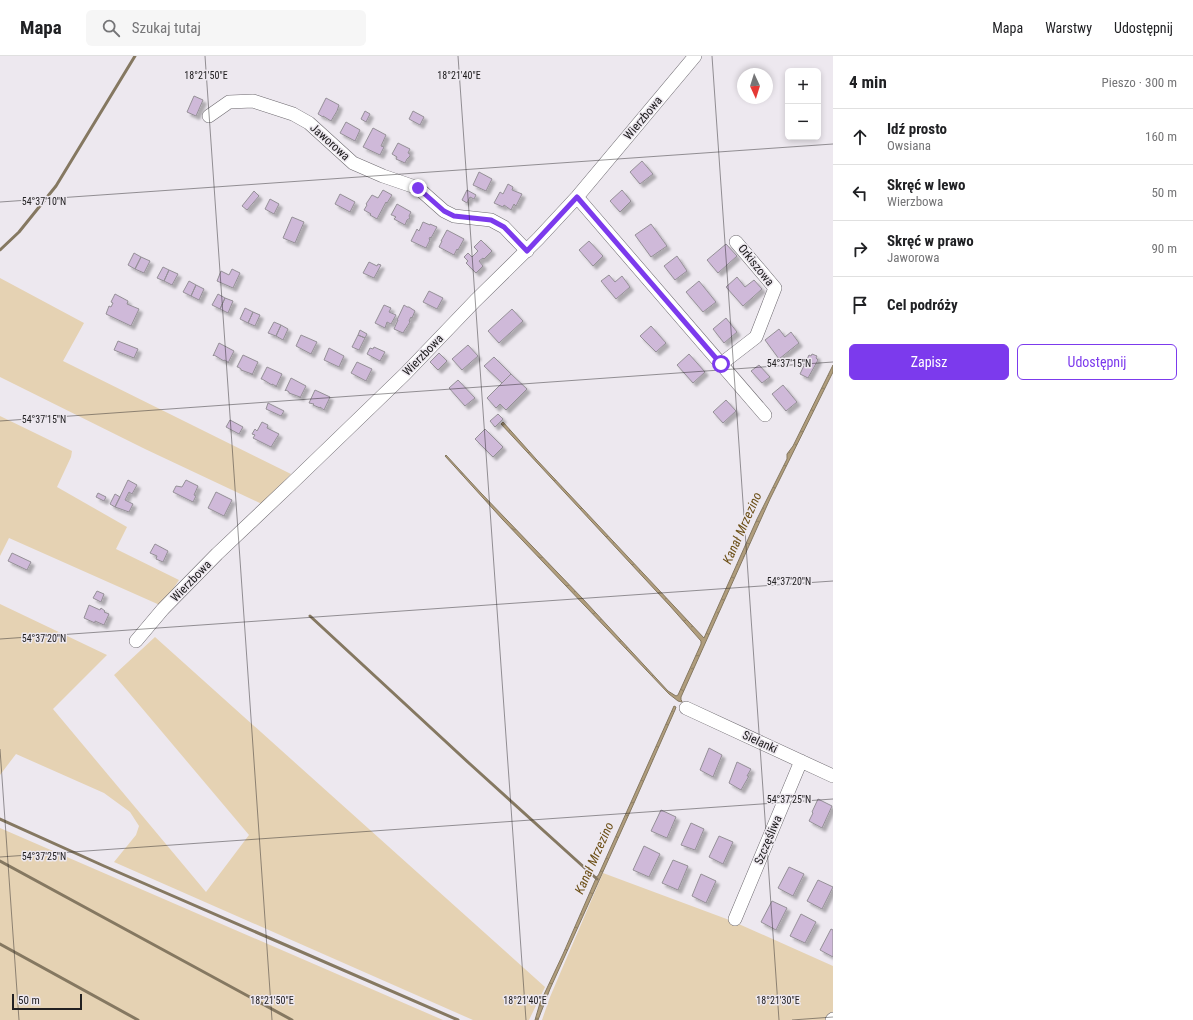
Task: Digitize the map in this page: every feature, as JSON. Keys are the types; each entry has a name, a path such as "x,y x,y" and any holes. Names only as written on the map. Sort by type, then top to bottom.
{"street":[{"name":"Wierzbowa","path":"136,641 163,610 218,554 394,384 475,301 527,251 577,197 695,56"},
{"name":"Jaworowa","path":"209,116 229,102 253,101 294,114 309,123 353,163 383,176 418,188 444,211 454,216 491,220 504,227 527,251"},
{"path":"577,197 765,415"},
{"name":"Orkiszowa","path":"721,364 756,337 775,288 736,242"},
{"name":"Sielanki","path":"686,708 833,776"},
{"name":"Szczęśliwa","path":"735,919 801,761"}],"shaded area":[{"path":"0,278 84,323 63,361 291,474 262,504 145,449 0,377"},
{"path":"0,416 72,451 71,457 57,487 127,527 116,549 179,580 162,606 9,538 0,556"},
{"path":"0,604 107,655 53,709 206,892 249,835 114,675 155,637 545,987 529,1020 473,1020 114,862 136,835 139,826 130,812 104,793 16,754 0,775"},
{"path":"0,828 443,1020 0,1020"},
{"path":"603,873 732,921 833,966 833,1020 542,1020 550,997"}],"water":[{"path":"833,365 833,372 770,499 681,697 682,702 678,701 669,694 503,520 445,456 446,455 583,599 668,691 676,696 678,695 701,641 501,424 503,422 704,638 757,519 787,459 787,454 793,446"},
{"path":"674,706 676,707 675,710 550,989 538,1020 535,1020 540,1003"}],"building":[{"path":"194,96 203,100 196,116 187,112"},
{"path":"326,98 339,105 331,121 318,114"},
{"path":"365,111 370,114 366,122 361,119"},
{"path":"413,111 424,117 420,125 409,119"},
{"path":"346,122 360,130 355,141 340,133"},
{"path":"373,128 386,135 381,146 384,147 380,155 363,147"},
{"path":"398,143 410,149 408,153 410,156 405,163 396,159 397,157 392,154"},
{"path":"642,161 653,174 640,184 630,172"},
{"path":"479,172 492,179 486,191 473,185"},
{"path":"508,184 513,187 512,190 522,194 516,206 514,204 511,210 504,205 503,207 494,203 500,192 503,194"},
{"path":"383,190 392,195 387,203 386,202 377,219 364,210 372,195 378,198"},
{"path":"467,190 476,195 474,199 470,197 467,203 462,200"},
{"path":"622,190 631,201 620,212 610,201"},
{"path":"254,191 259,196 247,210 242,206"},
{"path":"340,194 355,202 350,212 335,204"},
{"path":"270,199 279,204 274,214 265,209"},
{"path":"397,204 411,212 409,216 410,218 407,220 405,225 394,219 396,217 391,215"},
{"path":"292,217 304,222 295,243 283,238"},
{"path":"423,222 437,227 431,238 430,237 426,248 411,241 417,229 419,231"},
{"path":"651,224 667,246 651,257 635,235"},
{"path":"447,230 464,239 454,255 439,247"},
{"path":"481,240 492,251 484,259 483,258 479,261 483,266 476,273 466,263 468,261 464,257 468,253 472,257 478,251 474,247"},
{"path":"589,241 603,256 593,266 579,250"},
{"path":"726,244 737,256 718,273 707,260"},
{"path":"134,253 141,257 135,269 128,265"},
{"path":"677,256 687,271 675,280 664,266"},
{"path":"141,257 150,261 144,273 135,269"},
{"path":"369,262 377,266 378,264 381,265 374,278 363,273"},
{"path":"163,267 169,270 164,281 157,278"},
{"path":"232,269 240,273 233,288 217,281 221,271 229,275"},
{"path":"169,270 178,274 172,285 164,281"},
{"path":"609,275 615,282 622,276 630,287 616,299 601,281"},
{"path":"737,277 745,287 754,280 762,289 743,306 726,287"},
{"path":"189,281 196,285 191,296 183,292"},
{"path":"699,281 716,302 703,312 686,292"},
{"path":"196,285 204,289 199,300 191,296"},
{"path":"429,291 443,298 437,309 423,302"},
{"path":"115,294 128,301 127,304 139,309 131,326 106,314 109,306 111,307 113,303 111,302"},
{"path":"218,294 225,298 220,309 212,305"},
{"path":"225,298 233,301 228,313 220,309"},
{"path":"384,305 391,308 389,312 396,315 391,324 387,322 385,328 375,323"},
{"path":"404,305 415,311 403,333 394,329"},
{"path":"245,308 253,312 248,323 240,319"},
{"path":"512,309 523,321 499,343 488,331"},
{"path":"253,312 260,315 255,326 248,323"},
{"path":"726,318 737,332 724,343 713,329"},
{"path":"274,322 281,325 276,336 268,333"},
{"path":"281,325 288,329 283,340 276,336"},
{"path":"651,326 666,343 656,352 640,336"},
{"path":"779,329 785,337 791,332 799,343 779,359 765,340"},
{"path":"360,330 367,334 365,338 358,335"},
{"path":"301,335 317,342 311,354 296,346"},
{"path":"358,335 365,338 359,350 352,347"},
{"path":"118,341 138,349 134,358 114,350"},
{"path":"219,343 234,351 228,363 214,355 213,356"},
{"path":"468,345 478,356 462,370 452,359"},
{"path":"374,347 385,352 380,361 367,354 370,348 373,349"},
{"path":"329,348 344,356 339,367 324,360"},
{"path":"439,353 447,361 438,370 430,362"},
{"path":"689,354 705,372 693,383 677,365"},
{"path":"812,354 817,356 816,358 818,360 808,378 800,374 809,355 811,356"},
{"path":"243,355 258,362 252,375 237,367"},
{"path":"494,357 511,374 502,383 484,366"},
{"path":"357,362 372,369 366,381 351,373"},
{"path":"759,365 770,377 762,383 751,371"},
{"path":"267,367 282,374 276,387 261,379"},
{"path":"511,374 527,389 506,410 500,404 496,408 487,398"},
{"path":"291,378 306,386 300,398 286,390 285,391"},
{"path":"458,380 475,398 465,406 449,388"},
{"path":"783,385 797,402 786,411 772,394"},
{"path":"315,390 330,397 324,410 313,405 314,404 309,403"},
{"path":"726,400 736,411 723,423 713,412"},
{"path":"268,403 284,411 281,416 266,409"},
{"path":"498,414 503,419 495,427 490,421"},
{"path":"230,420 243,427 239,434 226,427"},
{"path":"262,422 268,425 267,428 279,434 271,447 253,438 255,435 252,434 255,429 257,431"},
{"path":"485,429 503,447 493,457 475,439"},
{"path":"128,480 137,485 132,494 129,492 125,500 133,504 129,512 115,507"},
{"path":"186,480 198,486 193,502 173,492 176,486 182,487"},
{"path":"216,492 232,500 224,516 208,508"},
{"path":"98,493 106,497 104,501 96,497"},
{"path":"115,494 120,497 115,507 110,504"},
{"path":"155,544 168,551 163,562 156,559 157,556 150,553"},
{"path":"12,553 31,562 27,570 8,561"},
{"path":"97,591 104,594 101,602 93,598"},
{"path":"89,605 100,610 101,608 105,611 104,612 109,614 104,625 84,618"},
{"path":"709,748 722,755 713,777 700,770"},
{"path":"737,762 751,769 747,776 749,776 741,790 729,783"},
{"path":"818,799 832,806 822,828 809,821"},
{"path":"661,810 676,817 667,838 651,831"},
{"path":"691,823 704,829 695,850 681,845"},
{"path":"719,836 733,842 723,864 709,857"},
{"path":"644,846 660,854 649,877 633,870"},
{"path":"673,860 688,866 678,890 662,883"},
{"path":"789,867 804,874 793,896 778,888"},
{"path":"701,874 716,881 706,903 692,896"},
{"path":"818,880 833,887 822,909 807,901"},
{"path":"772,901 787,908 776,930 761,922"},
{"path":"801,914 816,922 805,943 790,936"},
{"path":"831,929 833,930 833,957 820,950"}],"waterway":[{"path":"0,250 19,232 56,186 135,56"},
{"name":"Kanał Mrzezino","path":"310,616 597,879"},
{"path":"0,819 104,866 458,1020"},
{"path":"0,861 292,1020"},
{"path":"0,944 138,1020"}],"route":[{"path":"418,188 444,211 454,216 491,220 504,227 527,251 577,197 721,364"}]}
